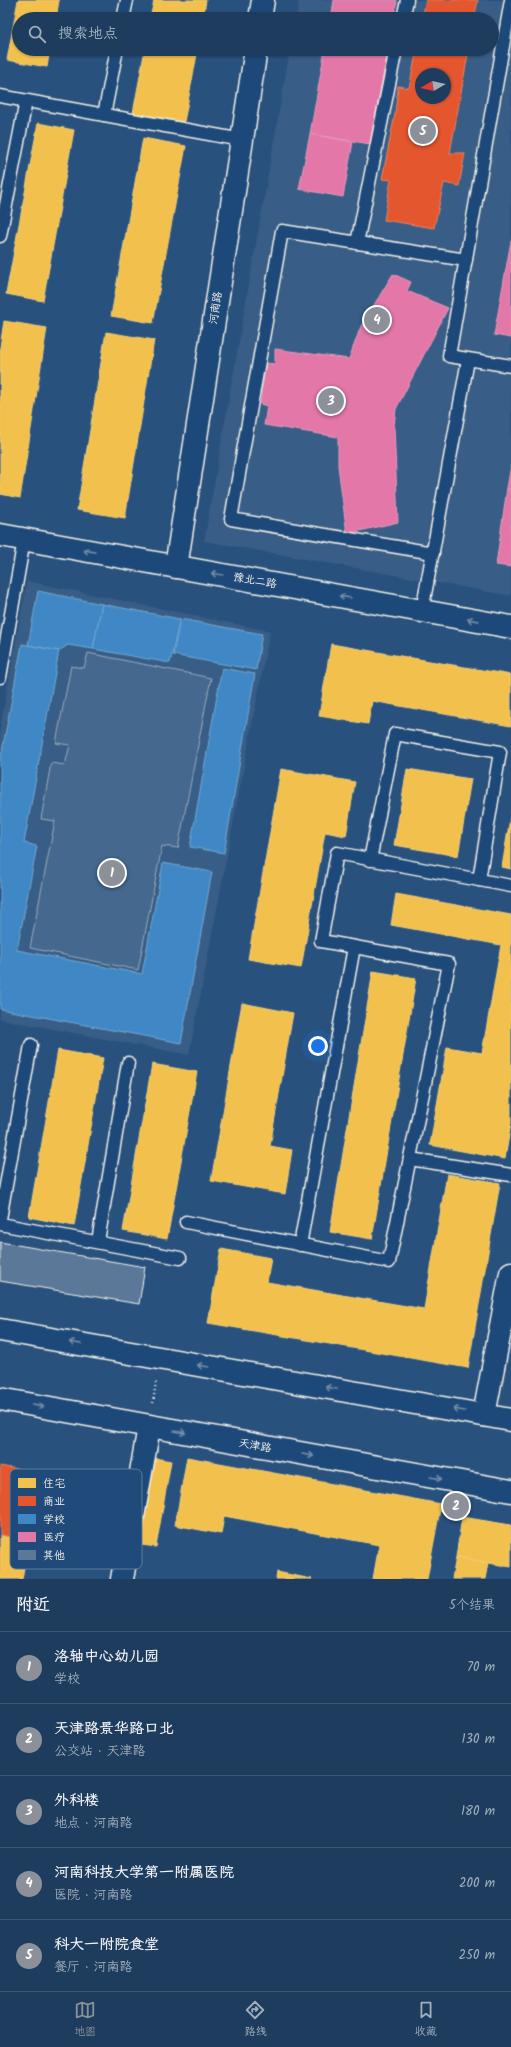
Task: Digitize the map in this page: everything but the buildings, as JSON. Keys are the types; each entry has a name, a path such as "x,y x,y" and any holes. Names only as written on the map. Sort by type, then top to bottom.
{"street":[{"path":"261,12 263,0"},
{"name":"河南路","path":"176,567 255,56"},
{"name":"豫北二路","path":"0,535 511,627"},
{"path":"484,1415 511,1273"},
{"path":"0,1330 511,1420"},
{"name":"天津路","path":"0,1399 511,1491"},
{"path":"142,1469 149,1427"},
{"path":"122,1579 124,1569"}],"lane":[{"path":"124,12 127,0"},
{"path":"404,12 406,0"},
{"path":"511,0 449,356 511,366"},
{"path":"104,115 116,56"},
{"path":"357,243 395,56"},
{"path":"0,96 242,140"},
{"path":"0,236 26,101"},
{"path":"433,553 231,519 282,231 466,260"},
{"path":"422,611 468,360"},
{"path":"0,677 24,540"},
{"path":"370,860 396,734 500,752 479,880"},
{"path":"186,1222 389,1262 449,964 321,941 337,854 511,886"},
{"path":"300,1245 354,947"},
{"path":"0,1219 31,1045"},
{"path":"98,1241 128,1063"},
{"path":"410,1159 511,1175"},
{"path":"0,1224 98,1241 180,1258"}],"path":[{"path":"149,1427 160,1358"}],"shaded area":[{"path":"299,0 511,0 511,596 204,541 289,56 499,56 499,12 297,12"},
{"path":"27,581 270,631 189,1055 0,1019 0,728"},
{"path":"88,653 211,678 178,848 162,846 138,970 30,948 55,821 41,819 51,763 65,765 70,745 56,743 71,666 84,668"}],"place":[{"name":"科大一附院食堂","path":"423,131"},
{"name":"河南科技大学第一附属医院","path":"377,320"},
{"name":"外科楼","path":"331,401"},
{"name":"洛轴中心幼儿园","path":"112,873"},
{"name":"天津路景华路口北","path":"456,1506"}]}
